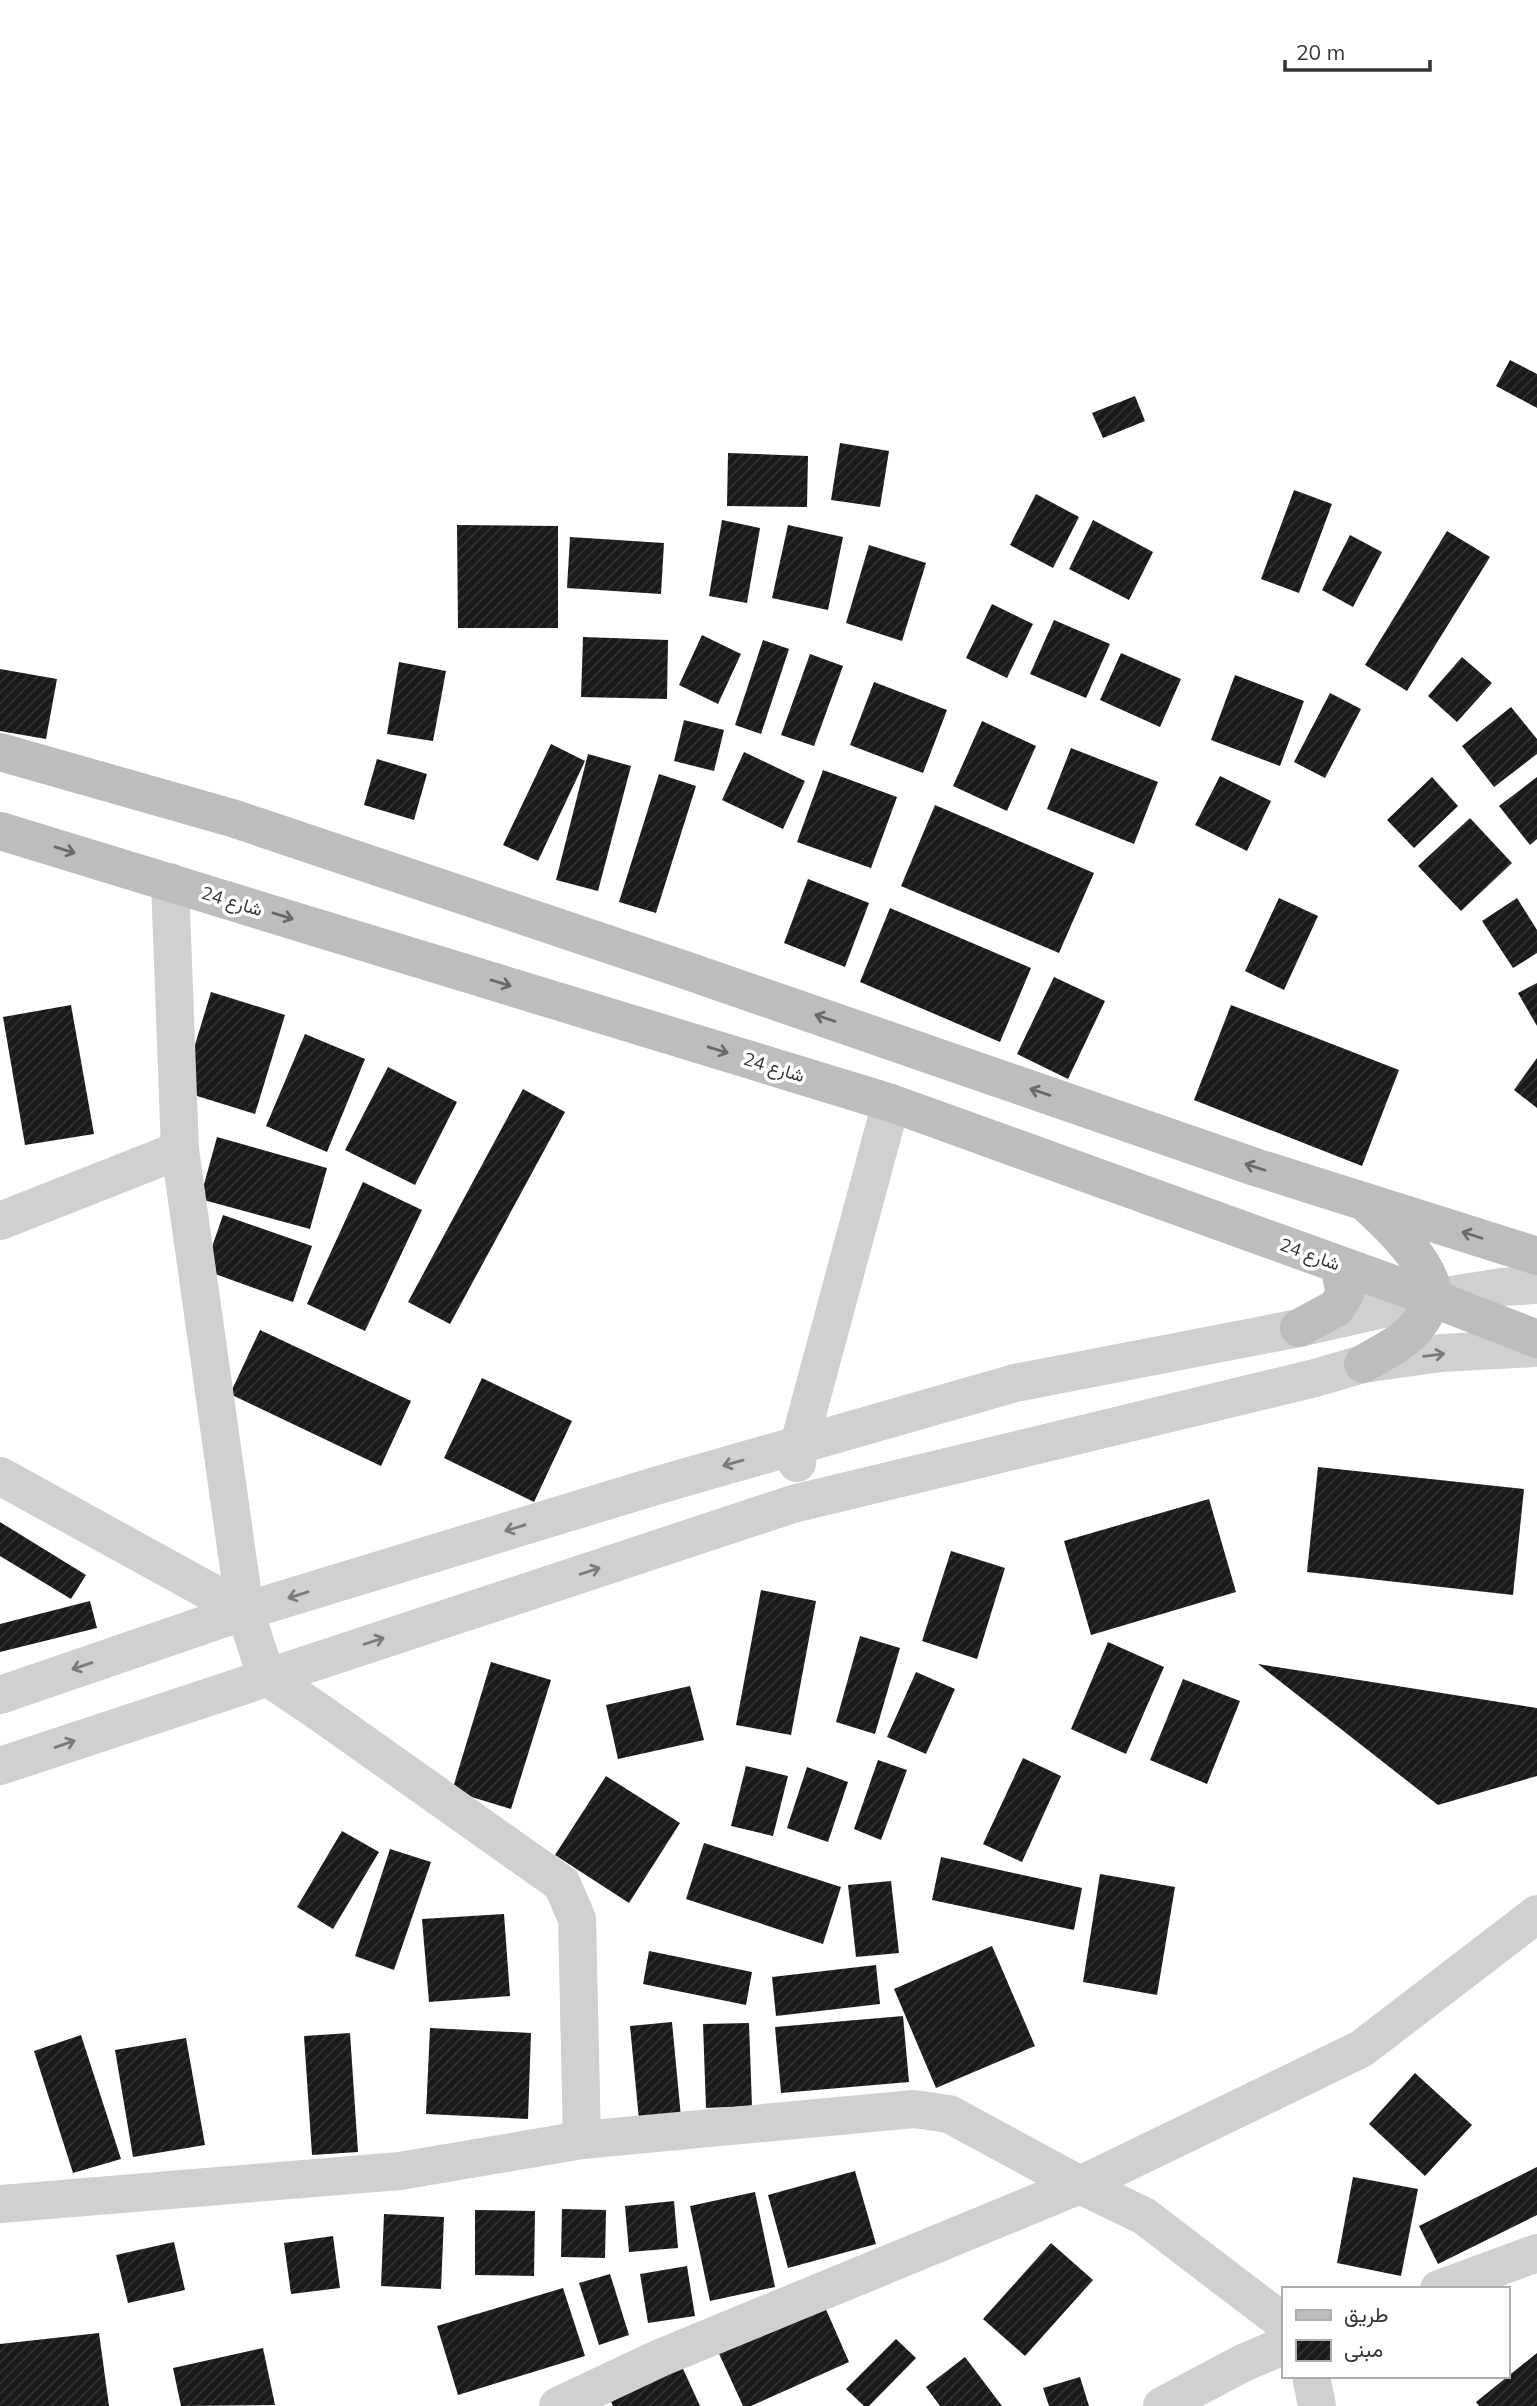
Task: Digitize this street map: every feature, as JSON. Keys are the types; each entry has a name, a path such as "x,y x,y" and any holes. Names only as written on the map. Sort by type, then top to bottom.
{"street":[{"path":"0,752 245,823 699,974 1255,1167 1537,1256"},
{"name":"شارع 24","path":"0,831 891,1103 1433,1298 1537,1339"},
{"path":"170,881 180,1150 245,1611 266,1676 562,1884 577,1919 582,2140"},
{"path":"793,1504 799,1444 891,1103"},
{"path":"0,1221 180,1150"},
{"path":"1362,1200 1394,1227 1419,1260 1432,1283 1433,1298 1417,1327 1363,1364"},
{"path":"1299,1328 1336,1308 1345,1294 1339,1265"},
{"path":"0,1695 245,1611 799,1444 1016,1383 1299,1328 1433,1298 1502,1287 1537,1286"},
{"path":"1258,1335 1271,1388"},
{"path":"0,1766 793,1504 1363,1364 1441,1353 1537,1348"},
{"path":"0,1476 245,1611"},
{"path":"558,2406 660,2358 1080,2185 1361,2049 1536,1916"},
{"path":"0,2204 400,2171 582,2140 914,2109 949,2114 1080,2185 1144,2216 1282,2321"},
{"path":"1444,2287 1537,2253"},
{"path":"1163,2406 1243,2363 1282,2346"},
{"path":"1311,2378 1317,2406"}],"building":[{"path":"1510,360 1537,374 1537,408 1496,386"},
{"path":"1135,396 1145,421 1103,438 1092,413"},
{"path":"840,443 889,451 880,507 831,500"},
{"path":"728,453 808,456 807,507 727,506"},
{"path":"1294,490 1332,504 1299,593 1261,579"},
{"path":"1036,494 1079,517 1053,568 1010,545"},
{"path":"722,520 760,528 747,603 709,596"},
{"path":"1093,520 1153,552 1129,600 1069,569"},
{"path":"457,525 558,526 558,628 458,628"},
{"path":"788,525 843,537 828,610 772,598"},
{"path":"1447,531 1490,557 1407,691 1365,665"},
{"path":"1350,535 1382,552 1353,607 1322,590"},
{"path":"570,537 664,543 661,594 567,588"},
{"path":"869,545 926,563 902,641 846,623"},
{"path":"992,604 1033,624 1007,678 966,658"},
{"path":"1054,620 1110,644 1086,698 1030,674"},
{"path":"702,635 741,654 718,704 679,685"},
{"path":"583,637 668,640 667,699 581,697"},
{"path":"763,640 789,649 761,734 735,725"},
{"path":"1121,653 1181,679 1160,727 1100,700"},
{"path":"810,654 843,666 814,746 781,735"},
{"path":"1462,657 1492,683 1457,722 1428,696"},
{"path":"399,662 446,671 433,741 387,734"},
{"path":"0,669 57,679 46,739 0,731"},
{"path":"1235,675 1304,701 1280,766 1211,740"},
{"path":"874,682 947,710 923,773 850,745"},
{"path":"1330,693 1361,709 1325,778 1294,762"},
{"path":"1511,707 1537,739 1537,754 1494,787 1462,746"},
{"path":"684,720 724,730 714,771 674,761"},
{"path":"982,721 1036,746 1007,811 953,786"},
{"path":"551,744 585,761 538,861 503,845"},
{"path":"1071,748 1158,782 1134,844 1047,809"},
{"path":"744,752 805,781 783,829 722,800"},
{"path":"588,754 631,766 598,891 556,880"},
{"path":"377,759 427,774 414,820 364,805"},
{"path":"823,770 897,797 871,868 797,842"},
{"path":"659,774 696,786 656,913 619,902"},
{"path":"1220,776 1271,801 1247,851 1195,825"},
{"path":"1432,777 1458,806 1414,848 1387,820"},
{"path":"1537,777 1537,839 1530,845 1499,806"},
{"path":"935,805 1094,873 1059,953 901,886"},
{"path":"1470,818 1512,863 1461,911 1418,866"},
{"path":"808,879 869,903 845,967 784,943"},
{"path":"1279,898 1318,916 1284,990 1245,971"},
{"path":"1517,898 1537,930 1537,953 1513,968 1482,921"},
{"path":"890,908 1031,968 1000,1042 860,982"},
{"path":"1054,977 1105,1001 1068,1079 1017,1054"},
{"path":"1537,983 1537,1026 1518,993"},
{"path":"211,992 285,1015 255,1114 181,1091"},
{"path":"71,1005 94,1134 25,1145 3,1017"},
{"path":"1231,1005 1399,1070 1362,1166 1194,1100"},
{"path":"305,1034 365,1059 327,1152 266,1126"},
{"path":"1537,1058 1537,1108 1514,1090"},
{"path":"388,1067 457,1102 415,1185 345,1150"},
{"path":"523,1089 565,1112 450,1324 408,1302"},
{"path":"217,1137 327,1168 310,1229 200,1199"},
{"path":"363,1182 422,1210 365,1331 307,1304"},
{"path":"223,1215 312,1246 293,1302 204,1270"},
{"path":"260,1330 411,1401 381,1466 230,1394"},
{"path":"482,1378 572,1421 534,1502 444,1458"},
{"path":"1318,1467 1524,1489 1513,1595 1307,1572"},
{"path":"1209,1499 1236,1592 1091,1635 1064,1541"},
{"path":"0,1522 86,1575 71,1599 0,1556"},
{"path":"951,1551 1005,1568 977,1659 922,1641"},
{"path":"761,1590 816,1601 791,1735 736,1725"},
{"path":"90,1601 97,1628 0,1652 0,1624"},
{"path":"860,1636 900,1648 875,1734 836,1722"},
{"path":"1108,1642 1164,1667 1126,1754 1071,1729"},
{"path":"491,1662 551,1680 511,1809 452,1791"},
{"path":"1258,1664 1537,1708 1537,1776 1438,1805"},
{"path":"916,1672 955,1689 926,1754 887,1737"},
{"path":"1183,1679 1240,1701 1207,1784 1150,1760"},
{"path":"690,1686 704,1740 618,1759 606,1705"},
{"path":"1023,1758 1061,1776 1022,1862 983,1844"},
{"path":"878,1760 907,1770 881,1840 854,1829"},
{"path":"746,1766 788,1776 773,1836 731,1826"},
{"path":"807,1767 848,1782 828,1842 787,1828"},
{"path":"606,1776 680,1823 629,1903 555,1855"},
{"path":"342,1831 379,1852 333,1929 297,1907"},
{"path":"704,1843 841,1887 823,1944 686,1899"},
{"path":"390,1849 431,1862 394,1970 355,1956"},
{"path":"941,1857 1082,1888 1074,1930 932,1900"},
{"path":"1100,1874 1175,1887 1157,1995 1083,1982"},
{"path":"891,1881 899,1953 856,1957 848,1885"},
{"path":"504,1914 510,1996 429,2002 422,1919"},
{"path":"992,1946 1035,2046 936,2088 894,1989"},
{"path":"649,1951 752,1972 746,2005 643,1984"},
{"path":"876,1965 880,2004 776,2016 772,1977"},
{"path":"903,2016 909,2082 781,2093 775,2027"},
{"path":"672,2022 681,2117 639,2120 630,2026"},
{"path":"749,2023 752,2106 706,2108 703,2024"},
{"path":"430,2028 531,2033 528,2119 426,2114"},
{"path":"350,2033 358,2152 312,2155 304,2036"},
{"path":"81,2035 121,2159 73,2173 34,2051"},
{"path":"186,2038 205,2145 133,2157 115,2050"},
{"path":"1415,2073 1472,2125 1425,2176 1369,2124"},
{"path":"1537,2167 1537,2215 1438,2264 1419,2226"},
{"path":"855,2171 876,2244 788,2268 768,2195"},
{"path":"1353,2177 1418,2189 1401,2276 1337,2263"},
{"path":"755,2192 775,2287 710,2301 690,2206"},
{"path":"674,2201 678,2248 629,2252 625,2206"},
{"path":"562,2209 606,2210 605,2258 561,2257"},
{"path":"475,2210 535,2211 534,2276 475,2275"},
{"path":"384,2214 444,2217 441,2289 381,2286"},
{"path":"333,2236 340,2288 291,2294 284,2243"},
{"path":"174,2242 185,2290 128,2303 116,2255"},
{"path":"1051,2243 1093,2280 1025,2356 983,2319"},
{"path":"687,2266 695,2316 648,2323 640,2274"},
{"path":"610,2274 629,2335 599,2345 579,2283"},
{"path":"563,2288 585,2356 458,2395 437,2326"},
{"path":"821,2298 849,2362 751,2406 743,2406 715,2345"},
{"path":"99,2333 109,2406 0,2406 0,2344"},
{"path":"896,2339 916,2358 869,2406 864,2406 846,2389"},
{"path":"263,2348 275,2405 181,2406 173,2368"},
{"path":"1537,2353 1537,2406 1479,2406 1476,2402"},
{"path":"965,2357 1002,2406 940,2406 926,2387"},
{"path":"679,2360 700,2406 613,2406 607,2393"},
{"path":"1080,2377 1089,2406 1049,2406 1043,2388"}]}
